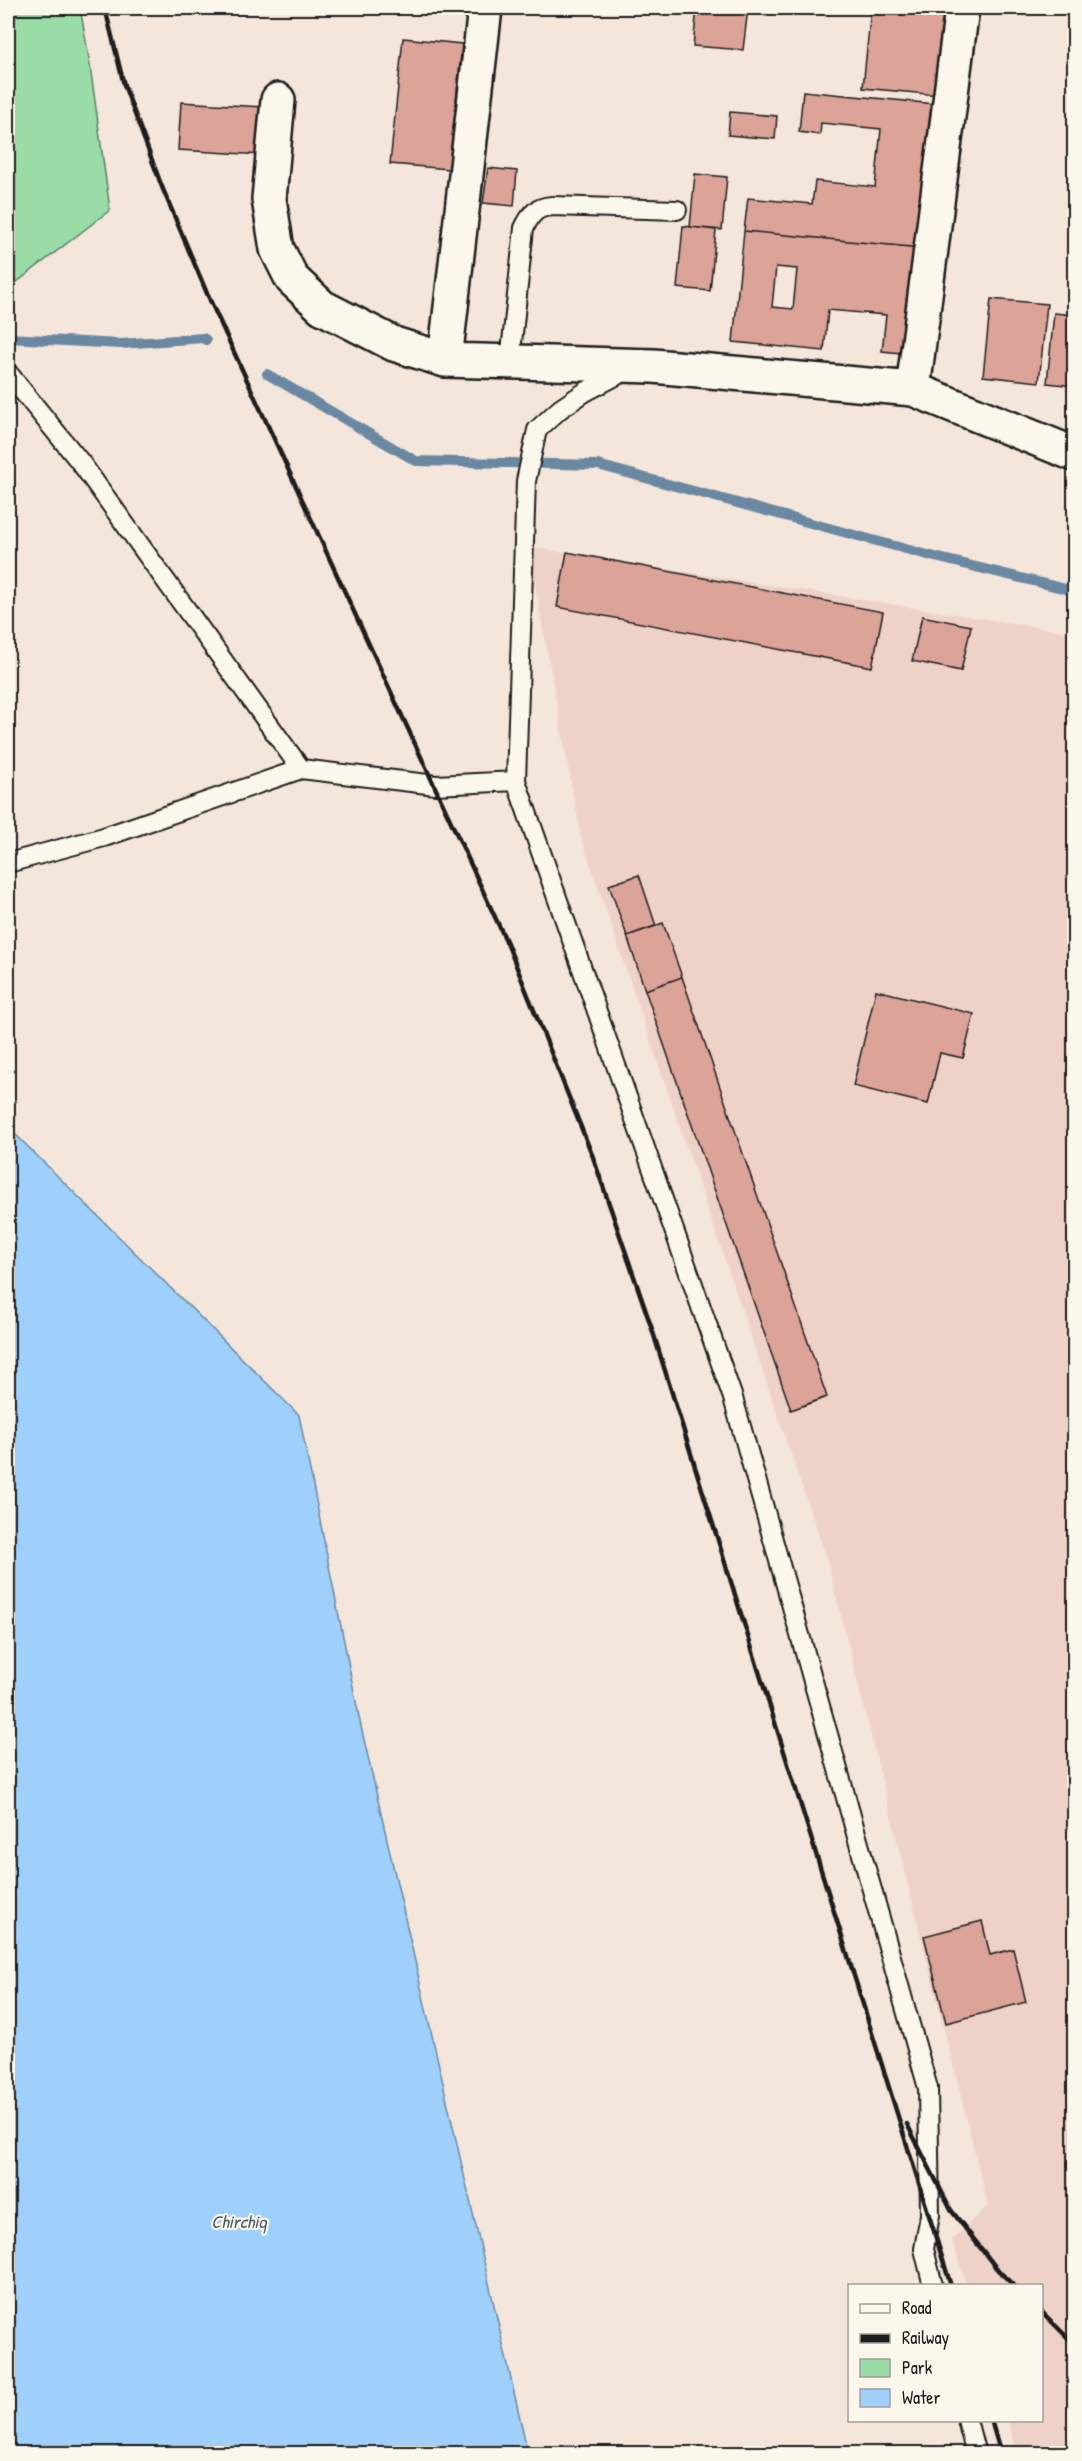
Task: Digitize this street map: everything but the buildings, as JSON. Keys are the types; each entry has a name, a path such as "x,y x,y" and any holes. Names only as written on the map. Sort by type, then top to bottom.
{"street":[{"path":"445,360 485,8"},
{"path":"913,389 962,8"},
{"path":"278,100 269,199 277,249 292,279 322,307 394,344 445,360 653,366 913,389 1074,454"}],"lane":[{"path":"510,362 524,228 531,214 541,207 552,206 677,210"},
{"path":"653,366 626,370 577,398 537,430 527,478 516,782 733,1398 928,2088 930,2215 924,2249 933,2284"},
{"path":"8,373 81,463 301,769"},
{"path":"8,863 104,837 301,769 436,784 516,782"},
{"path":"967,2422 975,2454"}],"shaded area":[{"path":"528,547 1074,633 1074,2453 1018,2453 1008,2422 1043,2422 1043,2284 966,2284 952,2240 988,2205 827,1560 581,837"}],"green space":[{"path":"8,8 80,8 110,210 8,289"}],"water":[{"name":"Chirchiq","path":"8,1127 299,1415 360,1722 528,2453 8,2453"}],"waterway":[{"path":"8,338 121,344 203,338 206,340"},
{"path":"267,374 416,461 598,465 935,557 1074,591"}],"railway":[{"path":"105,8 124,85 162,187 209,298 507,943 593,1157 652,1329 950,2284"},
{"path":"907,2124 951,2210 997,2269 1012,2284"},
{"path":"1043,2313 1074,2344"},
{"path":"992,2422 1001,2454"}]}
